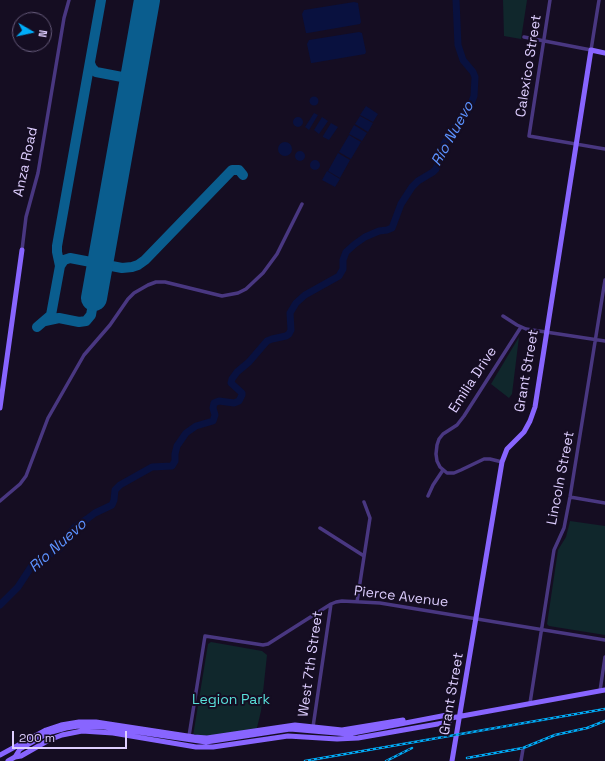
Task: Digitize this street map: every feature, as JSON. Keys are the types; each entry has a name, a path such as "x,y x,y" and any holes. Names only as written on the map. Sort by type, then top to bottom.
{"main road":[{"path":"591,50 605,53"},
{"name":"Grant Street","path":"452,761 502,462 507,449 524,432 535,407 591,50"},
{"name":"Anza Road","path":"0,408 22,250"},
{"path":"8,761 15,757 21,756 62,734 75,732 105,732 206,747 225,746 288,736 337,739 354,738 449,722 451,718 460,716 602,690"},
{"path":"15,757 20,749 48,734 78,726 104,727 206,742 290,729 348,734 447,715 451,718"},
{"path":"0,755 46,730 61,725 79,722 96,722 207,738 295,725 342,730 410,719 416,721"}],"street":[{"name":"Anza Road","path":"22,250 26,217 38,173 64,18 69,0"},
{"name":"Calexico Street","path":"550,0 529,136 577,144"},
{"name":"Grant Street","path":"591,50 600,0"},
{"path":"524,37 591,50"},
{"path":"577,144 605,149"},
{"path":"0,501 20,484 26,476 48,418 84,355 110,325 134,293 156,282 165,282 222,296 238,293 246,289 263,273 277,254 302,204"},
{"name":"Lincoln Street","path":"530,703 554,550 564,528 570,497 605,280"},
{"path":"503,316 521,327 605,342"},
{"name":"Emilia Drive","path":"443,470 437,462 436,454 439,439 443,434 457,425 464,416 521,327"},
{"path":"428,496 432,485 443,470 447,473 454,473 484,459 502,462"},
{"path":"570,497 605,503"},
{"path":"357,602 370,518 364,502"},
{"path":"320,528 364,556"},
{"name":"Pierce Avenue","path":"189,736 205,636 263,645 268,644 331,604 342,601 380,603 605,640"},
{"name":"West 7th Street","path":"313,727 331,604"},
{"path":"602,690 605,657"},
{"path":"521,761 523,750"}],"green space":[{"path":"503,0 527,0 521,39 504,36"},
{"path":"519,337 512,394 509,398 491,384"},
{"path":"570,521 605,526 605,635 549,626 547,624 558,550 566,537"},
{"name":"Legion Park","path":"211,642 262,651 267,655 261,711 256,732 218,739 193,736 208,644"}],"shaded area":[{"path":"354,2 358,3 360,24 306,33 302,14 304,10"},
{"path":"359,32 362,33 366,52 365,54 311,63 307,44 309,40"},
{"path":"314,96 319,101 314,106 309,101"},
{"path":"366,106 378,114 373,122 360,115"},
{"path":"314,113 318,115 309,130 305,127"},
{"path":"360,116 373,123 368,132 355,124"},
{"path":"296,117 300,117 302,118 302,126 296,127 293,124 293,120"},
{"path":"322,117 328,121 319,134 314,130"},
{"path":"331,123 338,127 329,140 323,136"},
{"path":"354,125 367,133 362,141 349,134"},
{"path":"349,135 361,142 351,159 339,152"},
{"path":"285,142 290,144 292,149 290,154 285,156 280,154 278,149 280,144"},
{"path":"298,151 302,151 304,152 304,160 298,161 295,158 295,154"},
{"path":"338,153 350,160 340,178 328,171"},
{"path":"313,160 317,160 319,161 319,169 313,170 310,167 310,163"},
{"path":"327,171 340,179 335,187 322,180"}],"waterway":[{"name":"Río Nuevo","path":"0,605 18,587 33,564 59,549 74,528 95,513 112,505 115,490 120,485 152,467 172,466 175,461 177,446 186,433 196,426 213,421 215,415 213,408 214,403 219,401 234,403 239,401 242,393 231,383 232,379 267,341 289,334 291,330 290,313 296,303 305,295 339,276 343,269 343,260 346,252 355,244 365,237 379,231 392,228 401,204 412,187 436,169 444,144 469,109 474,96 475,77 473,72 463,60 458,45 456,0"}],"taxiway":[{"path":"60,266 57,246 101,0"},
{"path":"90,63 96,72 122,77 127,76 133,71 137,59"},
{"path":"122,77 130,88 130,97"},
{"path":"37,327 51,315 60,266 64,260 70,258 122,268 138,265 145,260 232,170 239,170 243,175"},
{"path":"45,321 59,318 79,322 86,321 91,315 94,298"}],"runway":[{"path":"94,298 147,0"}],"railway":[{"path":"305,761 605,709"},
{"path":"467,758 523,748 555,735 587,728 605,721"},
{"path":"386,761 412,748"}]}
